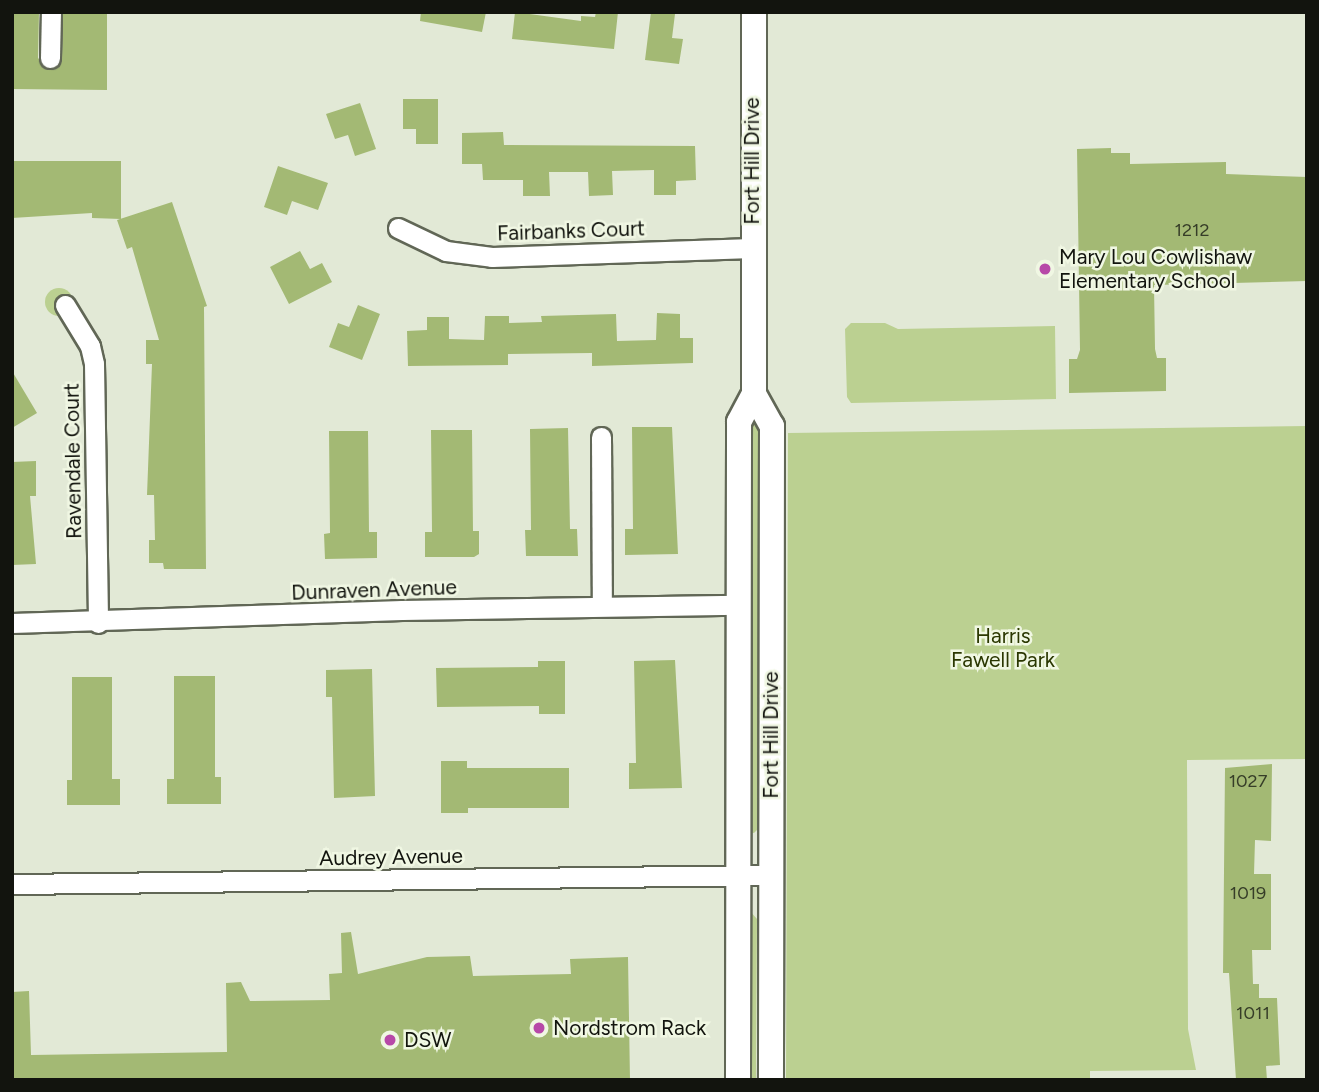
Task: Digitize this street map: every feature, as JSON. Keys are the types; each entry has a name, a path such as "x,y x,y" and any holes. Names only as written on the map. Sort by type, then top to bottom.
{"street":[{"path":"50,58 51,12"},
{"name":"Fort Hill Drive","path":"754,12 754,394 772,426 771,1080"},
{"name":"Fairbanks Court","path":"398,228 446,251 492,257 752,248"},
{"name":"Ravendale Court","path":"65,305 90,346 94,364 97,623"},
{"name":"Fort Hill Drive","path":"738,1080 739,422 754,394"},
{"path":"601,437 601,606"},
{"name":"Dunraven Avenue","path":"12,623 97,623 601,606 738,606"},
{"name":"Audrey Avenue","path":"12,884 771,875"}],"green space":[{"path":"59,288 69,292 73,302 69,312 59,316 49,312 45,302 49,292"},
{"path":"851,323 885,323 898,329 1055,326 1056,399 851,403 847,397 845,329"},
{"path":"749,410 760,410 759,828 754,833 749,832"},
{"name":"Harris Fawell Park","path":"1307,426 1307,759 1187,760 1188,1029 1196,1070 1090,1071 1090,1080 786,1080 788,433"},
{"path":"749,910 757,919 756,1080 746,1080"}],"building":[{"path":"12,12 39,12 38,58 50,70 62,59 63,12 107,12 107,90 12,89"},
{"path":"421,12 486,12 482,32 420,21"},
{"path":"515,12 581,21 581,16 595,17 596,12 618,12 614,49 512,39"},
{"path":"651,12 675,14 672,38 683,39 679,64 645,60"},
{"path":"403,99 438,99 438,144 416,144 416,129 403,129"},
{"path":"360,103 376,149 355,156 348,135 335,139 326,114"},
{"path":"503,132 504,145 695,146 696,180 676,181 676,195 654,195 654,170 612,171 613,195 589,196 588,172 549,172 550,196 523,196 523,180 483,180 482,164 462,164 462,133"},
{"path":"1111,148 1111,153 1130,153 1130,164 1226,162 1226,174 1307,177 1307,281 1154,285 1155,349 1157,358 1166,358 1166,391 1069,393 1069,359 1077,359 1080,350 1077,149"},
{"path":"12,161 121,161 121,219 92,218 92,213 12,218"},
{"path":"278,166 328,183 318,210 292,201 287,215 264,207"},
{"path":"172,202 207,306 204,307 206,569 164,569 163,563 149,563 149,540 155,540 154,495 147,495 152,364 146,364 146,340 159,340 132,247 127,249 117,220"},
{"path":"300,251 310,269 322,263 332,282 289,304 270,267"},
{"path":"358,305 380,314 362,360 329,347 338,323 349,327"},
{"path":"657,313 680,314 680,338 693,338 693,363 592,366 592,353 508,354 508,365 408,366 407,331 427,330 427,317 449,317 449,339 484,340 485,316 509,316 509,323 542,322 541,316 616,314 617,341 656,340"},
{"path":"12,371 37,413 12,428"},
{"path":"632,427 672,427 678,554 625,555 625,529 633,529"},
{"path":"568,428 570,529 577,529 578,556 526,556 525,530 531,530 530,429"},
{"path":"431,430 472,430 473,531 479,531 479,554 474,557 425,557 425,532 432,532"},
{"path":"329,431 368,431 369,532 377,532 377,558 325,559 324,534 330,533"},
{"path":"36,461 36,496 30,496 36,564 12,565 12,462"},
{"path":"675,660 682,788 629,789 629,763 636,763 634,661"},
{"path":"538,661 565,661 565,714 539,714 539,706 437,707 436,668 538,667"},
{"path":"372,669 375,796 334,798 332,697 326,697 326,670"},
{"path":"174,676 215,676 215,777 221,777 221,804 167,804 167,779 174,779"},
{"path":"72,677 112,677 112,779 120,779 120,805 67,805 67,780 72,780"},
{"path":"441,761 467,761 467,768 569,768 569,808 468,808 468,813 441,813"},
{"path":"1272,764 1271,841 1255,840 1254,874 1271,874 1271,950 1252,950 1253,984 1259,984 1259,998 1277,998 1280,1065 1266,1066 1267,1080 1236,1080 1229,973 1223,973 1225,768"},
{"path":"351,932 358,974 427,957 470,956 473,976 571,974 570,959 628,957 630,1080 12,1080 12,992 29,991 31,1055 227,1052 226,983 241,982 250,1001 330,1000 329,974 342,973 341,933"}],"place":[{"name":"Mary Lou Cowlishaw Elementary School","path":"1045,269"},
{"name":"Nordstrom Rack","path":"539,1028"},
{"name":"DSW","path":"390,1040"}]}
